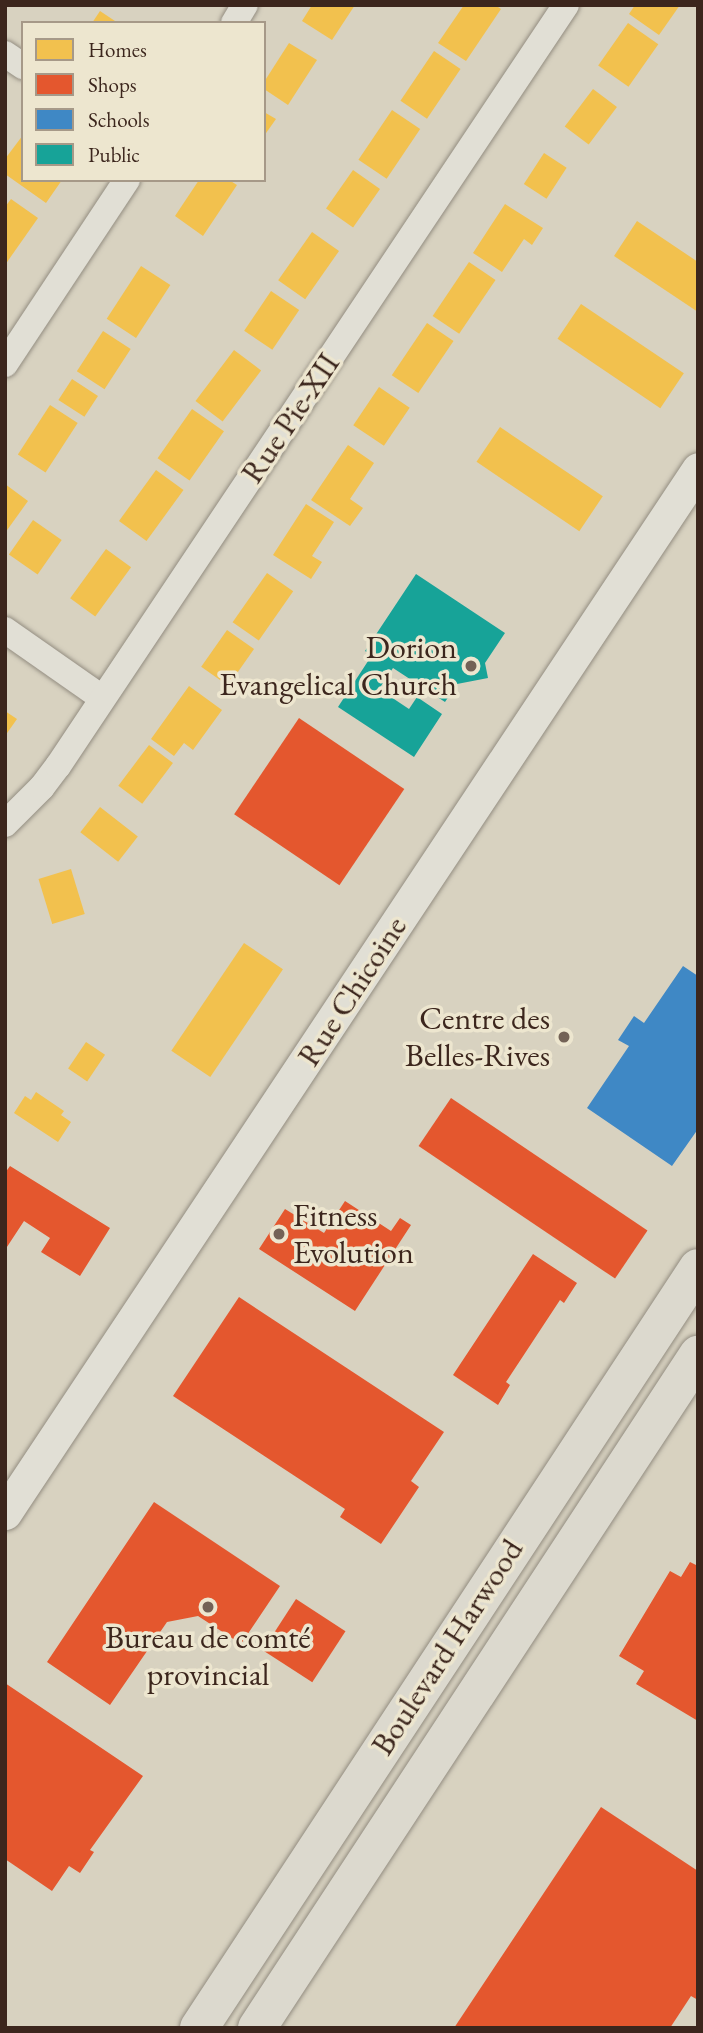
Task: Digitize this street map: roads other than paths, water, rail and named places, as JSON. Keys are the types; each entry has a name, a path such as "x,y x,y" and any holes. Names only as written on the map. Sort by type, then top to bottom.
{"highway":[{"name":"Boulevard Harwood","path":"199,2028 698,1268"},
{"name":"Boulevard Harwood","path":"257,2028 698,1355"}],"street":[{"path":"235,21 246,5"},
{"name":"Rue Pie-XII","path":"5,824 42,787 566,5"},
{"path":"5,54 21,65"},
{"path":"5,364 126,182"},
{"name":"Rue Chicoine","path":"5,1513 694,482"},
{"path":"5,630 102,698"}],"place":[{"name":"Dorion Evangelical Church","path":"471,666"},
{"name":"Centre des Belles-Rives","path":"564,1037"},
{"name":"Fitness Evolution","path":"279,1234"},
{"name":"Bureau de comté provincial","path":"208,1607"}]}
